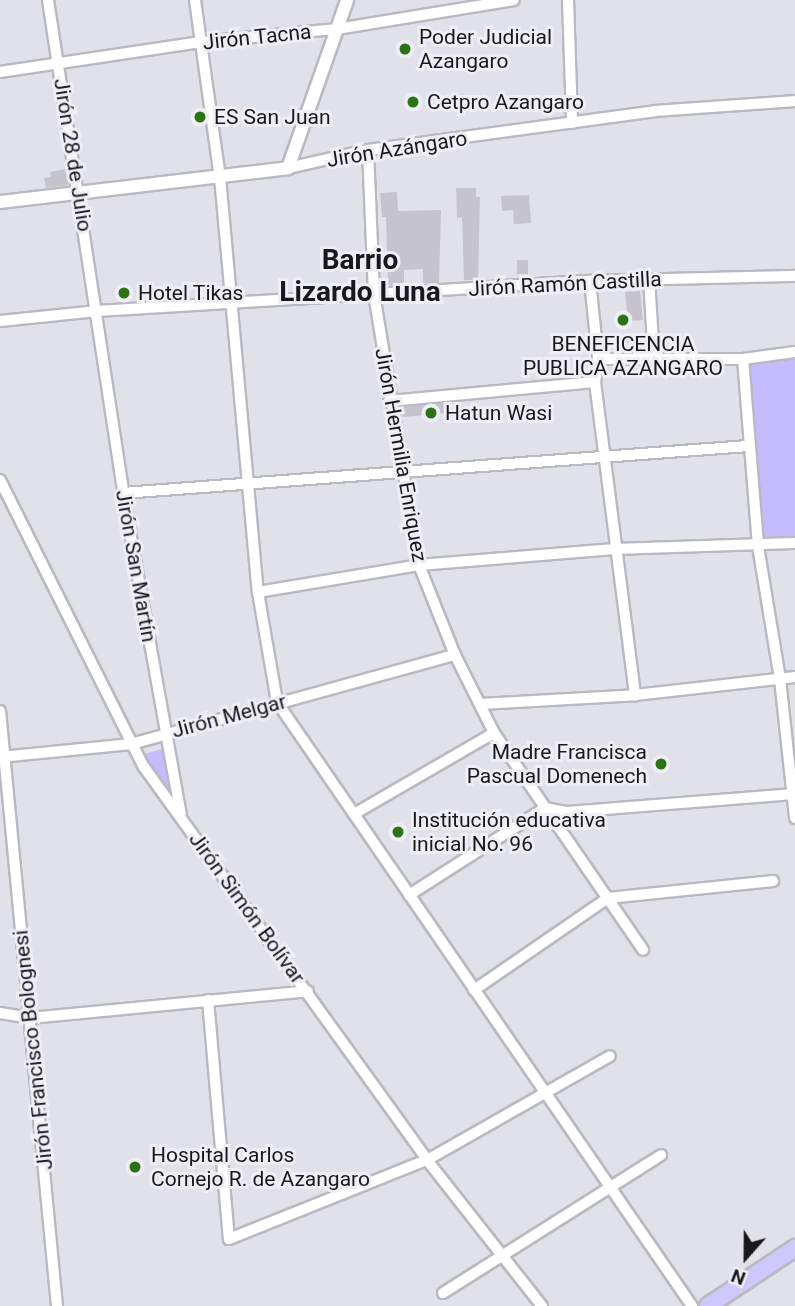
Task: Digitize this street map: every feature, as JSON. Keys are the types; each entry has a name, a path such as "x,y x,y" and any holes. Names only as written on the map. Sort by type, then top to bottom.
{"highway":[{"path":"708,1306 795,1248"}],"street":[{"name":"Jirón 28 de Julio","path":"48,0 97,311"},
{"path":"195,0 220,177 258,592 277,702 692,1306"},
{"path":"288,168 347,0"},
{"name":"Jirón Tacna","path":"0,72 201,42 337,29 514,0"},
{"path":"568,0 572,123"},
{"name":"Jirón Azángaro","path":"0,202 288,168 369,150 572,123 795,101"},
{"name":"Jirón Hermilia Enriquez","path":"369,150 374,294 389,401 404,470 419,565 455,655 494,733 643,950"},
{"name":"Jirón Ramón Castilla","path":"0,321 97,311 590,281 795,276"},
{"path":"649,279 654,359"},
{"path":"590,281 598,359 595,382 614,548 635,695"},
{"name":"Jirón San Martín","path":"97,311 123,493 183,820"},
{"path":"598,359 743,359 795,352"},
{"path":"743,359 758,546 780,679 795,818"},
{"path":"389,401 595,382"},
{"path":"123,493 605,454 748,446"},
{"name":"Jirón Simón Bolívar","path":"0,480 131,744 427,1160 541,1306"},
{"path":"258,592 419,565 614,548 795,543"},
{"name":"Jirón Melgar","path":"2,757 131,744 455,655"},
{"path":"481,704 635,695 795,677"},
{"name":"Jirón Francisco Bolognesi","path":"0,711 2,757 57,1306"},
{"path":"354,814 494,733"},
{"path":"409,895 545,808 566,812 793,793"},
{"path":"474,990 608,898 773,881"},
{"path":"0,1013 30,1018 308,990"},
{"path":"208,1000 229,1239 427,1160 544,1091 610,1056"},
{"path":"443,1293 505,1257 661,1155"}],"shaded area":[{"path":"795,355 795,543 758,546 743,359"},
{"path":"169,747 180,812 141,755"}],"building":[{"path":"66,169 69,185 46,188 44,178 51,177 50,172"},
{"path":"456,188 476,188 476,197 480,197 478,280 464,280 462,217 457,218"},
{"path":"397,192 398,211 441,210 439,283 423,283 423,269 404,270 404,285 388,286 386,217 382,217 380,193"},
{"path":"529,195 531,223 514,224 513,210 502,211 501,196"},
{"path":"517,260 528,260 528,274 517,274"},
{"path":"640,291 643,320 628,321 625,292"},
{"path":"446,403 447,413 403,417 402,407"}],"place":[{"name":"Poder Judicial Azangaro","path":"405,49"},
{"name":"Cetpro Azangaro","path":"413,102"},
{"name":"ES San Juan","path":"200,117"},
{"name":"Hotel Tikas","path":"124,293"},
{"name":"BENEFICENCIA PUBLICA AZANGARO","path":"623,320"},
{"name":"Hatun Wasi","path":"431,413"},
{"name":"Madre Francisca Pascual Domenech","path":"661,764"},
{"name":"Institución educativa inicial No. 96","path":"398,832"},
{"name":"Hospital Carlos Cornejo R. de Azangaro","path":"135,1167"}],"district":[{"name":"Barrio Lizardo Luna","path":"360,276"}]}
